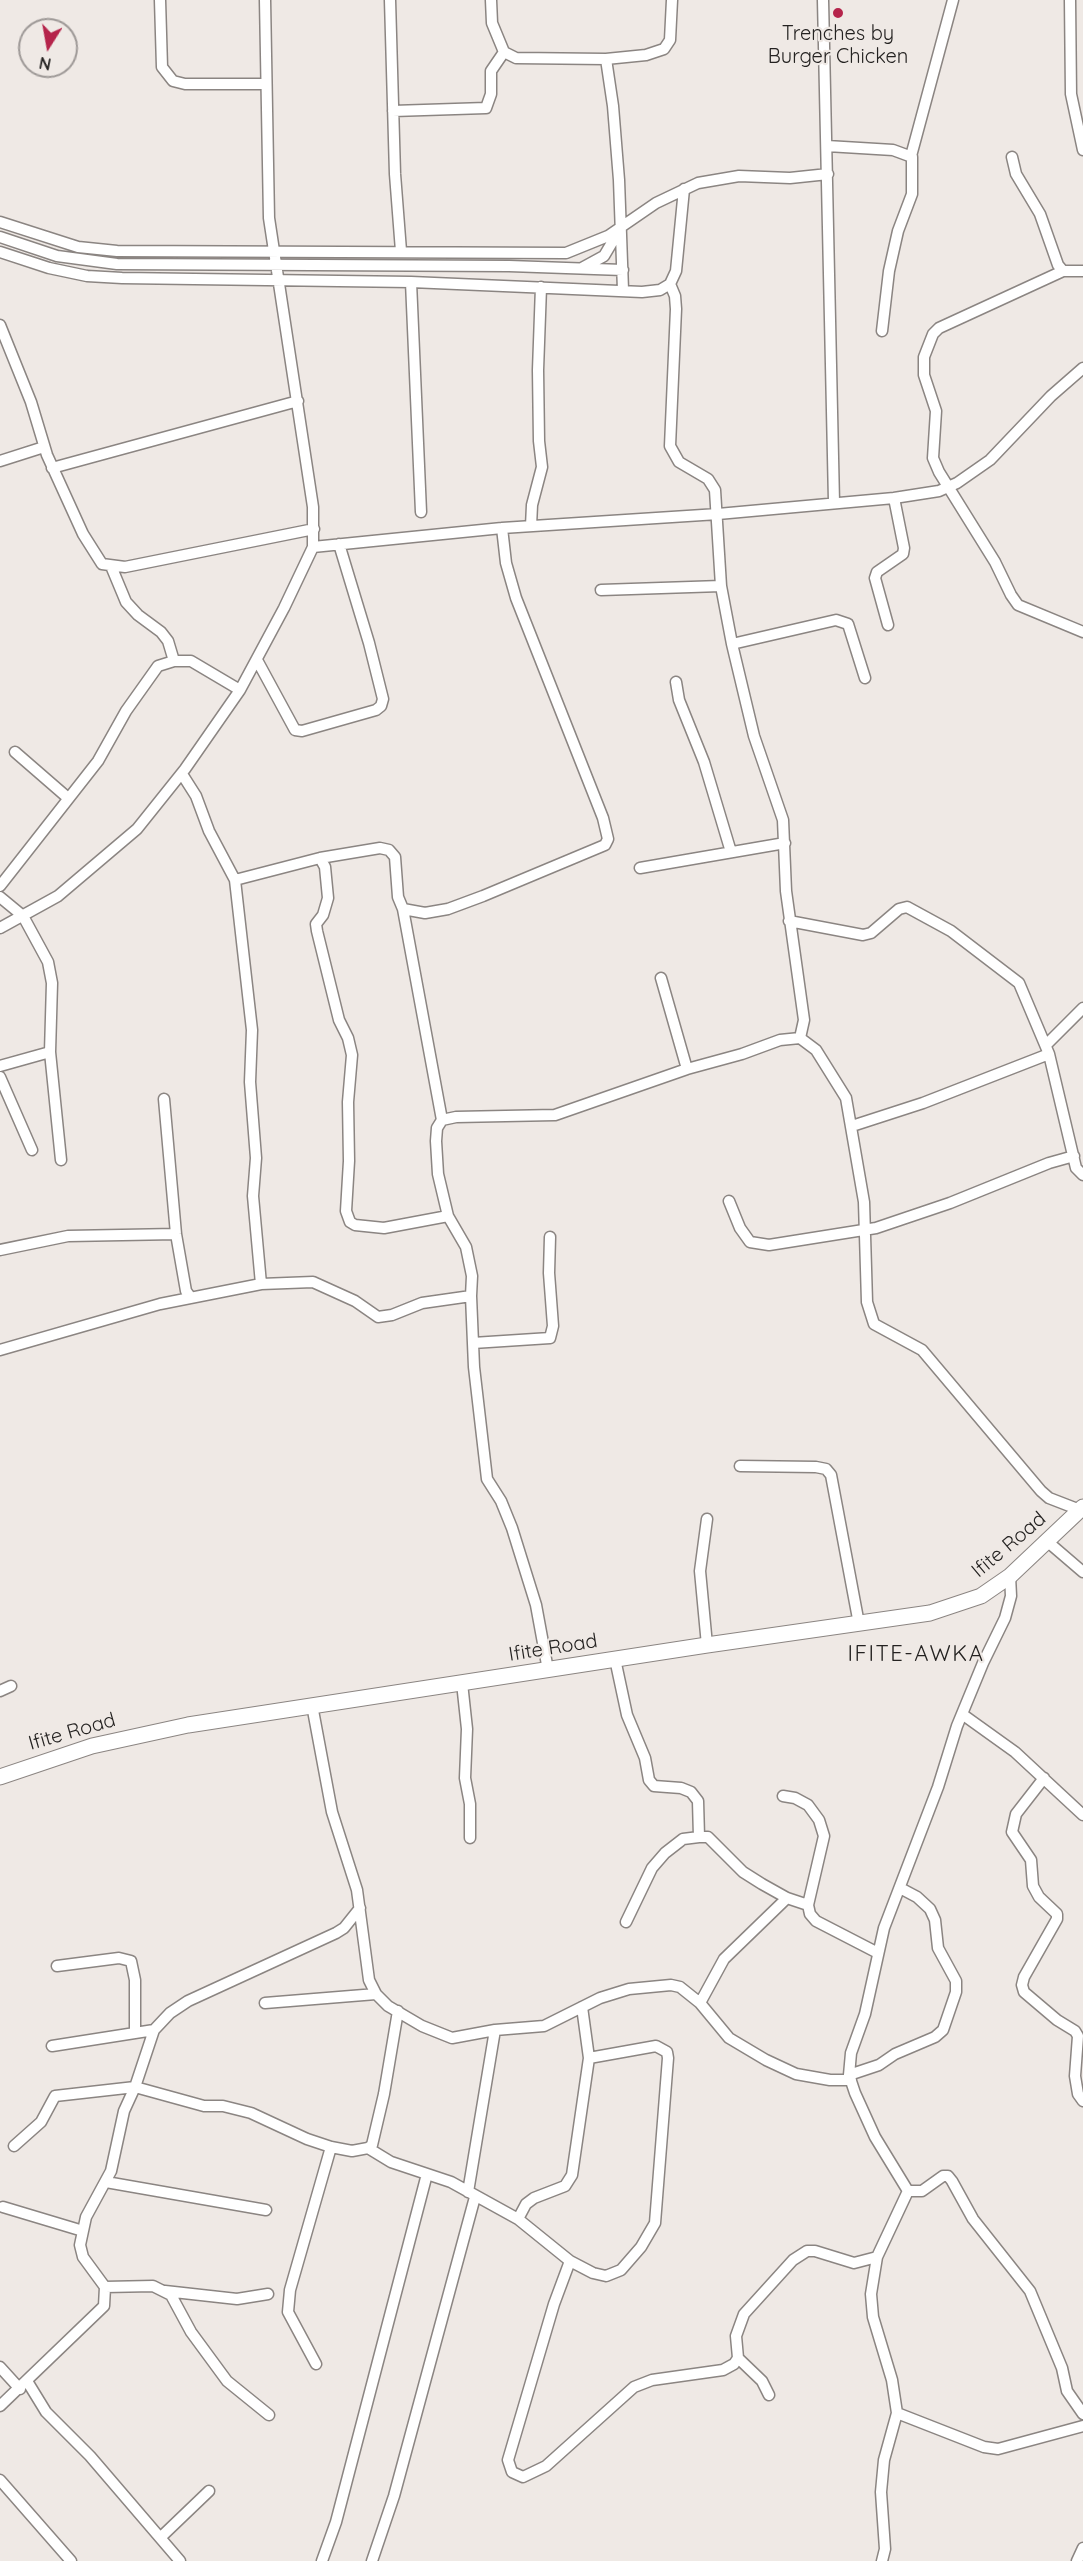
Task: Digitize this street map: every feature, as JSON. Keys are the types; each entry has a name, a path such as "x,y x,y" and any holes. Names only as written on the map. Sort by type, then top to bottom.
{"street":[{"path":"160,0 162,67 173,81 185,84 266,84"},
{"path":"0,927 58,897 91,871 136,829 182,774 240,690 313,548 315,529 269,218 265,0"},
{"path":"390,0 400,251"},
{"path":"492,0 492,22 504,52 516,58 606,59 646,55 664,49 670,40 672,0"},
{"path":"823,0 834,502"},
{"path":"882,331 889,271 898,231 912,194 914,165 911,156 953,0"},
{"path":"1070,0 1071,94 1083,150"},
{"path":"393,111 486,108 492,94 491,71 504,52"},
{"path":"606,59 613,106 623,290"},
{"path":"827,146 893,150 911,156"},
{"path":"1012,157 1016,174 1040,214 1058,265 1063,271"},
{"path":"0,222 78,247 117,251 566,253 608,236 621,226 698,183 739,176 790,178 828,174"},
{"path":"0,252 49,268 87,276 411,282 660,290 670,284 678,261 684,189"},
{"path":"579,269 604,256 612,246 621,226"},
{"path":"0,237 27,248 89,262 623,270"},
{"path":"1083,271 1063,271 953,320 933,334 924,357 924,375 936,411 933,458 939,472 950,486 1018,605 1083,632"},
{"path":"411,282 421,512"},
{"path":"670,284 675,296 676,309 670,446 679,462 708,479 712,485 718,514 722,586 732,644 754,736 783,820 789,921 804,1020 800,1038"},
{"path":"531,526 532,505 542,467 538,382 541,287"},
{"path":"0,325 4,346 31,402 52,468 94,555 102,564 125,567 315,529"},
{"path":"313,548 502,528 718,514 894,498 939,491 990,460 1051,396 1083,368"},
{"path":"52,468 298,402"},
{"path":"0,461 44,447"},
{"path":"888,625 875,578 877,572 903,554 904,548 894,498"},
{"path":"403,909 425,913 448,909 606,845 608,839 603,818 534,638 516,598 506,563 502,528"},
{"path":"256,660 295,730 313,728 376,710 381,705 383,699 369,643 339,544"},
{"path":"111,566 126,602 138,615 161,632 168,641 174,661"},
{"path":"601,590 722,586"},
{"path":"732,644 836,620 848,624 865,678"},
{"path":"0,886 98,761 144,683 158,666 174,661 191,661 203,666 240,690"},
{"path":"676,682 679,700 704,762 731,852"},
{"path":"15,752 68,798"},
{"path":"182,774 196,796 209,831 235,880 251,1022 250,1082 256,1158 253,1196 261,1284"},
{"path":"640,868 785,843"},
{"path":"235,880 320,858 380,848 389,850 395,857 398,897 403,909 442,1120 437,1128 435,1155 448,1216 466,1247 472,1276 473,1343 487,1479 501,1501 512,1528 536,1605 548,1670"},
{"path":"320,858 325,867 328,898 323,915 316,924 317,932 339,1020 348,1038 352,1055 348,1102 349,1161 346,1211 350,1222 355,1225 384,1228 448,1216"},
{"path":"0,897 23,916 48,962 52,1004 50,1053 61,1160"},
{"path":"789,921 863,935 871,933 899,909 907,907 967,942 1019,983 1047,1050 1077,1168 1083,1175"},
{"path":"661,978 687,1069"},
{"path":"852,1126 923,1104 1047,1050 1083,1008"},
{"path":"442,1120 456,1117 555,1115 687,1069 742,1054 780,1040 800,1038 816,1050 846,1098 864,1202 867,1302 874,1324 922,1350 1041,1491 1049,1498 1082,1508"},
{"path":"0,1066 50,1053"},
{"path":"0,1077 32,1150"},
{"path":"164,1099 176,1234 186,1291 191,1298"},
{"path":"729,1201 740,1228 750,1242 761,1245 825,1238 851,1230 864,1231 950,1203 1017,1174 1074,1156"},
{"path":"0,1250 68,1236 176,1234"},
{"path":"473,1343 550,1338 554,1326 549,1273 550,1237"},
{"path":"0,1350 160,1304 261,1284 313,1282 355,1301 378,1317 392,1315 422,1303 471,1296"},
{"path":"740,1466 816,1467 826,1469 831,1475 859,1624"},
{"name":"Ifite Road","path":"0,1777 42,1761 143,1734 312,1704 930,1613 981,1596 1010,1576 1082,1508"},
{"path":"707,1519 700,1571 707,1645"},
{"path":"1048,1542 1083,1572"},
{"path":"908,2191 875,2137 850,2078 851,2053 865,2014 878,1953 900,1888 938,1787 962,1714 1005,1618 1011,1596 1010,1576"},
{"path":"615,1659 627,1716 645,1758 649,1780 654,1785 681,1788 695,1797 698,1801 699,1837"},
{"path":"462,1683 467,1730 465,1778 470,1804 470,1838"},
{"path":"0,1690 11,1686"},
{"path":"312,1704 332,1812 360,1908 369,1980 376,1994 388,2006 443,2037 452,2038 495,2030 544,2026 600,1998 629,1989 671,1985 680,1987 700,2003 729,2038 766,2060 796,2074 830,2080 850,2078 879,2065 895,2054 935,2037 943,2030 956,1992 956,1981 938,1948 935,1920 930,1909 917,1897 900,1888"},
{"path":"962,1714 1016,1752 1083,1815"},
{"path":"1044,1778 1016,1814 1012,1832 1031,1860 1033,1886 1039,1897 1058,1914 1023,1977 1022,1985 1031,1998 1057,2020 1075,2031 1078,2036 1075,2076 1078,2094 1083,2101"},
{"path":"783,1796 795,1798 808,1805 819,1820 824,1836 808,1905 810,1914 816,1921 878,1953"},
{"path":"626,1922 652,1868 665,1853 683,1839 699,1837 708,1837 742,1872 787,1898 808,1905"},
{"path":"700,2003 724,1959 787,1898"},
{"path":"0,2406 104,2306 105,2287 83,2257 80,2245 86,2217 106,2182 124,2111 135,2087 154,2030 170,2013 188,2001 344,1928 360,1908"},
{"path":"57,1966 119,1958 131,1961 135,1980 135,2033"},
{"path":"265,2003 376,1994"},
{"path":"518,2218 526,2204 534,2198 555,2192 565,2186 572,2175 589,2058 582,2007"},
{"path":"14,2146 41,2122 55,2097 135,2087 204,2106 224,2106 251,2113 307,2139 332,2147 352,2151 368,2148 372,2145 384,2094 398,2011"},
{"path":"52,2046 154,2030"},
{"path":"372,2561 394,2496 471,2195 495,2030"},
{"path":"368,2148 391,2162 451,2182 471,2195 518,2218 570,2261 593,2273 606,2276 621,2270 641,2247 656,2223 667,2052 656,2046 589,2058"},
{"path":"316,2364 288,2312 290,2290 332,2147"},
{"path":"322,2561 336,2522 427,2174"},
{"path":"908,2191 922,2191 943,2176 948,2176 952,2181 973,2219 1030,2291 1062,2368 1067,2391 1083,2414"},
{"path":"106,2182 266,2210"},
{"path":"882,2561 885,2549 881,2492 884,2460 897,2414 892,2380 873,2317 871,2294 877,2257 908,2191"},
{"path":"3,2207 83,2231"},
{"path":"769,2395 762,2381 738,2358 736,2336 744,2314 793,2260 815,2251 854,2263 877,2257"},
{"path":"570,2261 554,2304 507,2460 512,2472 523,2477 546,2466 634,2387 652,2380 723,2370 738,2358"},
{"path":"105,2287 153,2286 165,2291 237,2299 268,2294"},
{"path":"165,2291 176,2302 191,2332 226,2381 269,2415"},
{"path":"0,2367 23,2385 46,2412 90,2456 180,2561"},
{"path":"897,2414 984,2447 998,2449 1083,2426"},
{"path":"0,2480 71,2561"},
{"path":"161,2537 209,2491"},
{"path":"1077,2561 1083,2548"}],"place":[{"name":"Trenches by Burger Chicken","path":"838,13"}],"district":[{"name":"IFITE-AWKA","path":"916,1654"}]}
